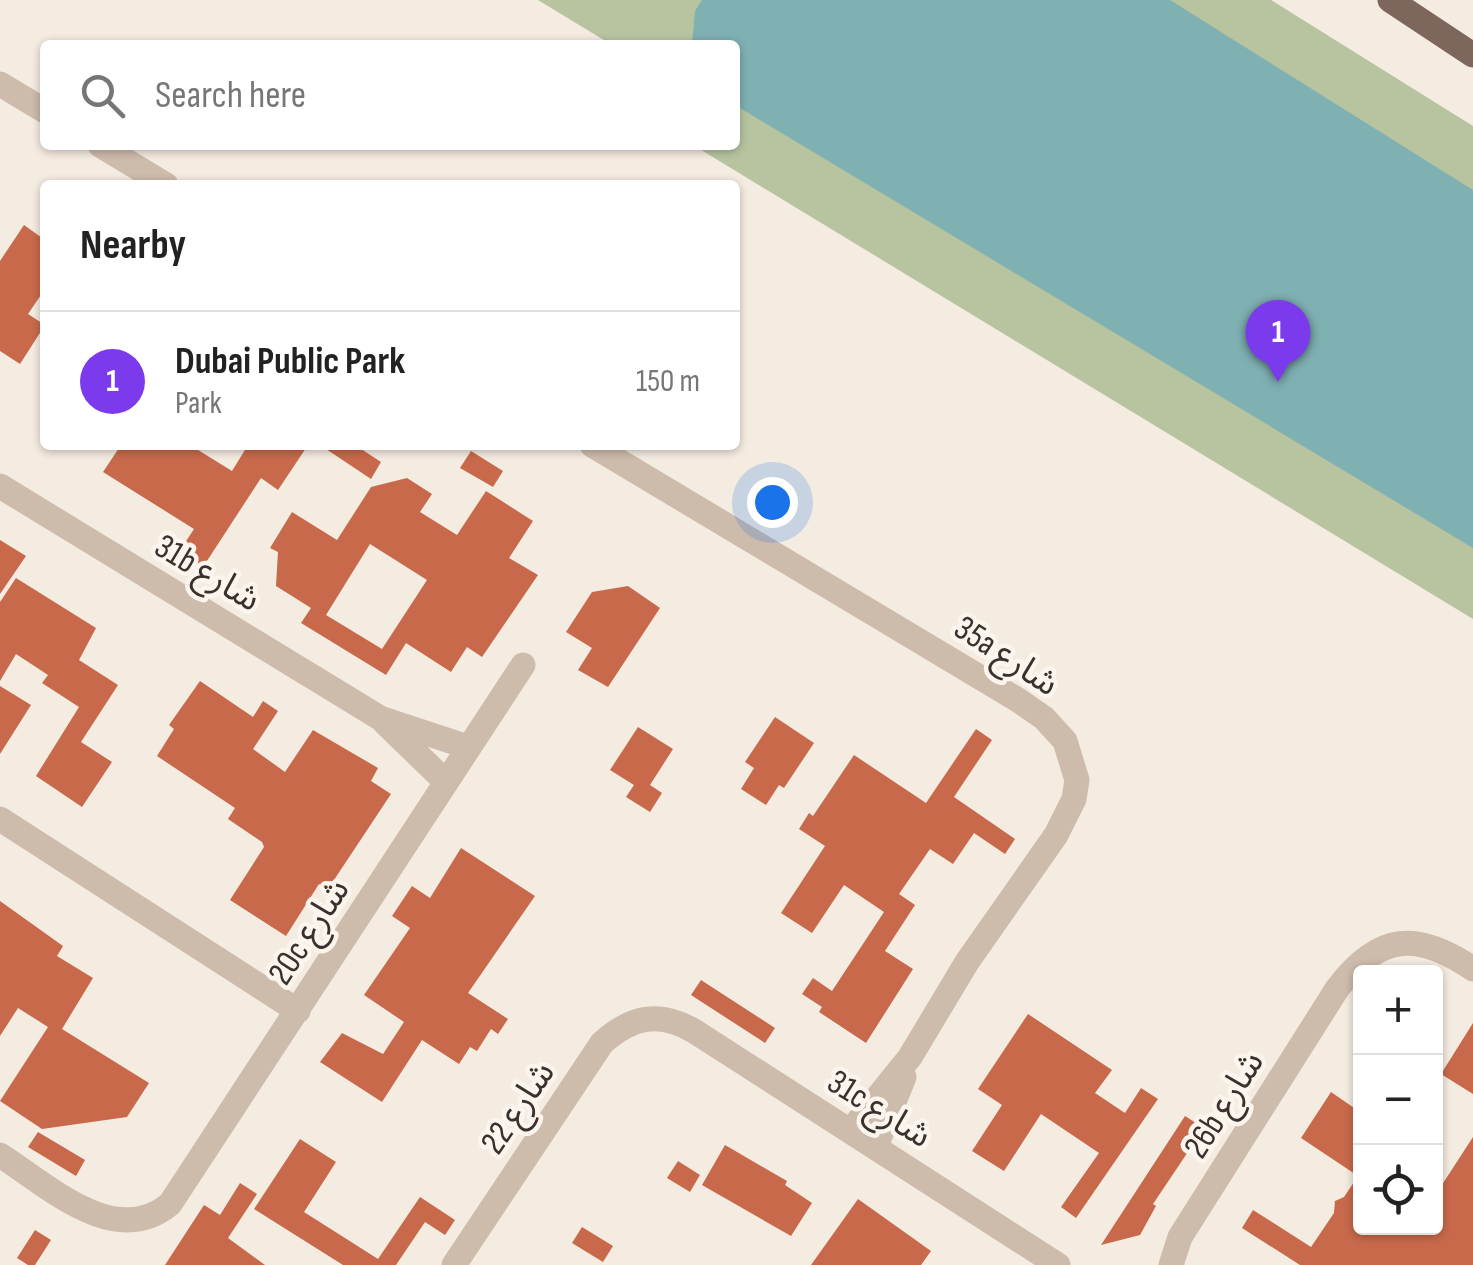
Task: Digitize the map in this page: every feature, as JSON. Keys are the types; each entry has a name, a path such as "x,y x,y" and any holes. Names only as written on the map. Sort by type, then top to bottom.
{"main road":[{"path":"1390,0 1473,55"}],"street":[{"path":"0,84 40,108"},
{"path":"108,150 158,180"},
{"name":"35a شارع","path":"600,450 1018,700 1044,718 1066,741 1077,780 1067,816 967,962 910,1058 851,1130"},
{"name":"31b شارع","path":"0,486 380,718 446,782"},
{"name":"20c شارع","path":"0,1155 83,1208 121,1222 158,1214 181,1191 523,665"},
{"name":"31b شارع","path":"380,718 468,747"},
{"path":"0,819 298,1011"},
{"name":"26b شارع","path":"1150,1265 1180,1237 1349,974 1386,945 1414,942 1438,947 1473,969"},
{"name":"26b شارع","path":"1383,965 1394,959 1413,958 1434,965"},
{"name":"26b شارع","path":"1443,968 1473,978"},
{"name":"26b شارع","path":"1326,1008 1353,985"},
{"name":"31c شارع","path":"660,1018 683,1025 1058,1265"},
{"name":"شارع 22","path":"454,1265 602,1044 621,1026 660,1018"},
{"name":"35a شارع","path":"876,1146 910,1058"},
{"name":"26b شارع","path":"1171,1265 1180,1237"}],"green space":[{"path":"538,0 1271,0 1473,126 1473,619 701,150 740,150 740,40 604,40"}],"water":[{"path":"702,0 1170,0 1473,190 1473,548 740,108 740,40 692,40 695,11"}],"building":[{"path":"24,225 40,236 40,296 28,314 40,322 40,333 20,364 0,351 0,261"},
{"path":"118,450 198,450 232,471 245,450 305,450 278,490 261,478 203,567 179,552 194,529 103,472"},
{"path":"328,450 363,450 381,462 371,479"},
{"path":"471,451 503,471 493,487 460,468"},
{"path":"407,478 432,494 420,512 457,535 486,491 533,521 509,558 538,575 482,657 467,647 451,672 406,643 386,675 301,623 311,608 276,586 278,552 270,548 292,512 337,540 371,487","holes":["370,544 427,580 382,649 326,615"]},
{"path":"0,540 26,556 0,594"},
{"path":"16,578 96,628 79,660 118,685 81,742 112,762 82,807 36,776 79,707 42,683 48,675 16,654 0,681 0,602"},
{"path":"628,586 660,608 608,687 578,670 592,648 566,632 592,592"},
{"path":"200,681 253,717 263,701 278,711 253,749 285,772 313,730 378,768 371,781 391,794 328,889 319,884 286,936 230,900 264,847 262,842 228,819 235,808 157,756 174,729 169,725"},
{"path":"0,686 31,705 0,754"},
{"path":"775,717 814,743 784,788 779,785 766,805 741,789 754,768 745,762"},
{"path":"638,727 673,749 650,785 662,793 650,812 626,797 634,785 610,770"},
{"path":"976,729 992,740 954,797 1015,839 1005,854 974,833 953,864 930,849 899,894 915,905 885,951 913,969 866,1043 819,1012 822,1007 802,994 813,978 832,991 884,912 844,885 812,933 781,913 825,846 799,829 809,813 813,816 854,755 926,803"},
{"path":"461,848 535,896 468,993 508,1019 498,1034 491,1029 477,1051 470,1047 459,1064 422,1040 382,1102 320,1062 342,1033 383,1054 404,1022 364,995 410,928 392,916 412,886 430,898"},
{"path":"0,901 63,946 57,956 93,978 62,1029 149,1083 127,1117 42,1129 0,1101 48,1027 18,1008 0,1036"},
{"path":"701,980 775,1028 765,1043 691,995"},
{"path":"1028,1014 1112,1070 1095,1093 1125,1113 1141,1088 1158,1099 1076,1218 1061,1207 1099,1153 1041,1114 1004,1171 972,1151 1002,1105 978,1089"},
{"path":"1473,1023 1473,1094 1443,1075"},
{"path":"1331,1092 1353,1107 1353,1173 1301,1138"},
{"path":"1185,1116 1204,1128 1153,1204 1156,1206 1140,1235 1101,1245"},
{"path":"38,1132 85,1160 76,1176 28,1147"},
{"path":"1473,1137 1473,1265 1300,1265 1242,1228 1253,1210 1311,1247 1334,1213 1335,1201 1344,1197 1353,1184 1353,1235 1443,1235 1443,1183"},
{"path":"300,1139 336,1162 304,1212 378,1259 420,1197 455,1220 445,1235 425,1222 396,1265 343,1265 254,1209"},
{"path":"725,1145 787,1181 785,1185 812,1203 791,1236 702,1185"},
{"path":"678,1161 700,1175 690,1192 667,1178"},
{"path":"240,1183 257,1194 228,1238 265,1265 165,1265 204,1205 220,1215"},
{"path":"858,1199 931,1251 921,1265 811,1265"},
{"path":"582,1227 613,1246 603,1262 572,1243"},
{"path":"35,1230 51,1240 35,1265 28,1265 17,1258"}],"place":[{"name":"Dubai Public Park","path":"1278,382"}]}
